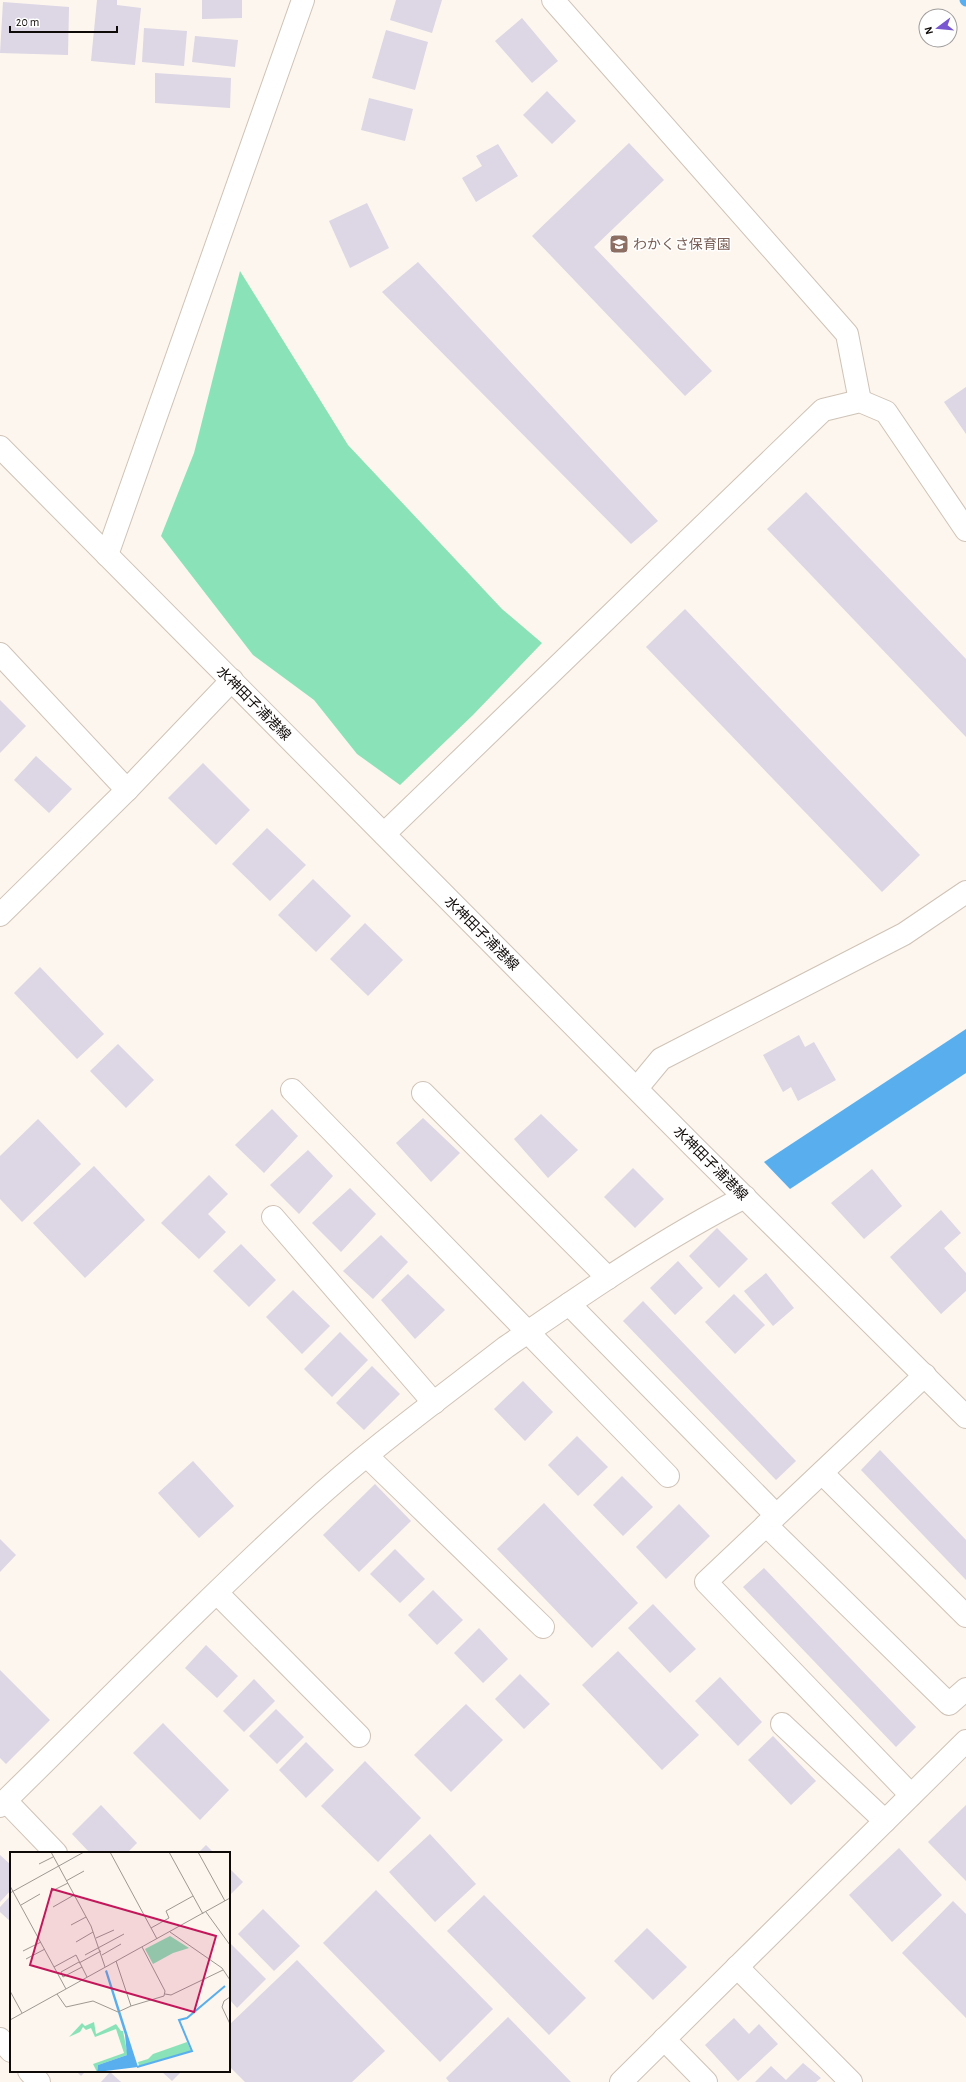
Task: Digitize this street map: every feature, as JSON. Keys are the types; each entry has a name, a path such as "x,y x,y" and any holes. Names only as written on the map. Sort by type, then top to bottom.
{"street":[{"path":"107,555 303,0"},
{"path":"553,0 847,334 860,401"},
{"path":"384,834 823,410 860,401 886,412 966,530"},
{"name":"水神田子浦港線","path":"0,447 745,1197 966,1417"},
{"path":"0,654 127,790"},
{"path":"0,915 127,790 232,680"},
{"path":"637,1088 661,1059 904,934 966,892"},
{"path":"292,1090 668,1476"},
{"path":"423,1092 608,1278"},
{"path":"55,1852 3,1804 217,1593 309,1505 367,1456 528,1331 699,1220 745,1197"},
{"path":"273,1217 434,1403"},
{"path":"569,1304 771,1520 949,1704 966,1689"},
{"path":"911,1795 706,1582 925,1375"},
{"path":"367,1456 543,1627"},
{"path":"822,1473 966,1616"},
{"path":"217,1593 359,1736"},
{"path":"782,1724 885,1821"},
{"path":"621,2082 966,1740"},
{"path":"737,1967 851,2082"},
{"path":"0,2039 10,2050"},
{"path":"664,2039 706,2082"},
{"path":"30,2072 39,2082"}],"green space":[{"path":"240,271 348,445 502,609 542,643 473,715 400,785 357,754 314,700 253,655 161,536 194,453"}],"water":[{"path":"966,1029 966,1073 790,1189 764,1162"}],"building":[{"path":"97,0 117,0 117,5 141,8 135,65 91,61"},
{"path":"202,0 242,0 242,18 202,19"},
{"path":"396,0 442,0 432,33 390,20"},
{"path":"3,2 69,7 68,55 0,53"},
{"path":"522,18 558,61 532,83 495,41"},
{"path":"144,28 187,31 184,66 142,62"},
{"path":"386,30 428,42 415,90 372,78"},
{"path":"195,36 238,40 235,67 192,62"},
{"path":"155,73 231,78 230,108 155,103"},
{"path":"547,91 576,121 552,144 523,115"},
{"path":"369,98 413,109 405,141 361,130"},
{"path":"629,143 664,180 594,247 712,371 685,396 532,236"},
{"path":"498,144 518,176 476,202 462,178 482,166 476,156"},
{"path":"367,203 389,248 350,268 329,221"},
{"path":"418,262 658,521 631,544 382,292"},
{"path":"966,387 966,434 944,402"},
{"path":"806,492 966,659 966,737 767,529"},
{"path":"685,609 920,855 882,892 646,647"},
{"path":"0,700 26,726 0,753"},
{"path":"36,756 72,789 49,813 14,780"},
{"path":"203,763 250,810 216,845 168,798"},
{"path":"267,828 306,865 270,901 232,864"},
{"path":"313,879 351,916 316,952 278,915"},
{"path":"365,923 403,960 368,996 330,959"},
{"path":"40,967 104,1034 77,1059 14,993"},
{"path":"799,1035 805,1047 814,1042 836,1080 798,1101 791,1087 783,1092 763,1055"},
{"path":"118,1044 154,1080 126,1108 90,1071"},
{"path":"272,1109 298,1136 264,1173 235,1145"},
{"path":"541,1114 578,1150 548,1178 514,1139"},
{"path":"423,1118 460,1153 431,1182 396,1143"},
{"path":"38,1119 81,1164 22,1222 0,1199 0,1156"},
{"path":"308,1150 333,1176 299,1214 270,1185"},
{"path":"94,1166 145,1220 85,1278 33,1223"},
{"path":"633,1168 664,1199 635,1228 604,1197"},
{"path":"872,1169 902,1206 864,1239 831,1203"},
{"path":"209,1175 228,1194 208,1214 226,1232 199,1259 161,1223"},
{"path":"350,1188 376,1214 341,1252 312,1223"},
{"path":"941,1210 961,1233 944,1248 966,1273 966,1291 941,1314 890,1257"},
{"path":"717,1228 748,1259 719,1288 689,1256"},
{"path":"381,1235 408,1262 373,1299 343,1271"},
{"path":"241,1244 276,1280 249,1307 213,1271"},
{"path":"678,1261 703,1288 675,1315 650,1288"},
{"path":"766,1273 794,1308 773,1326 744,1291"},
{"path":"408,1274 445,1310 415,1339 381,1300"},
{"path":"293,1290 330,1326 302,1354 266,1317"},
{"path":"734,1294 765,1325 735,1354 705,1322"},
{"path":"643,1301 796,1461 776,1480 623,1321"},
{"path":"340,1332 368,1360 332,1397 304,1369"},
{"path":"372,1366 400,1394 364,1430 336,1403"},
{"path":"523,1381 553,1412 525,1441 494,1409"},
{"path":"577,1436 608,1467 578,1496 548,1465"},
{"path":"880,1450 966,1540 966,1580 861,1470"},
{"path":"193,1461 234,1506 199,1538 158,1493"},
{"path":"622,1476 653,1507 623,1536 593,1505"},
{"path":"375,1484 411,1521 359,1572 323,1535"},
{"path":"544,1503 638,1603 592,1648 497,1549"},
{"path":"679,1504 710,1536 666,1579 636,1547"},
{"path":"0,1539 16,1555 0,1572"},
{"path":"395,1549 425,1579 400,1603 370,1574"},
{"path":"764,1568 916,1727 896,1747 743,1587"},
{"path":"433,1590 463,1620 437,1645 408,1615"},
{"path":"653,1604 696,1649 670,1673 628,1628"},
{"path":"479,1628 508,1659 483,1683 454,1653"},
{"path":"206,1645 238,1676 217,1698 185,1668"},
{"path":"618,1651 699,1735 662,1770 582,1685"},
{"path":"0,1670 50,1720 6,1764 0,1758"},
{"path":"520,1674 550,1704 524,1729 495,1699"},
{"path":"720,1677 762,1722 738,1746 695,1701"},
{"path":"254,1679 275,1701 244,1732 223,1711"},
{"path":"466,1704 503,1740 451,1792 414,1755"},
{"path":"276,1709 304,1737 277,1764 249,1736"},
{"path":"163,1723 229,1790 200,1820 133,1753"},
{"path":"773,1736 816,1781 791,1805 748,1760"},
{"path":"306,1742 334,1770 306,1798 279,1770"},
{"path":"365,1761 421,1818 378,1862 321,1806"},
{"path":"101,1805 137,1843 128,1852 89,1852 72,1834"},
{"path":"966,1805 966,1881 928,1842"},
{"path":"430,1834 476,1884 435,1922 389,1872"},
{"path":"206,1845 213,1852 199,1852"},
{"path":"899,1848 942,1895 892,1942 849,1895"},
{"path":"0,1855 10,1864 10,1891 0,1902"},
{"path":"230,1869 243,1882 230,1895"},
{"path":"376,1890 493,2009 440,2062 323,1943"},
{"path":"484,1895 586,1998 549,2035 447,1931"},
{"path":"10,1896 10,1921 0,1912 0,1907"},
{"path":"953,1901 966,1914 966,2018 902,1953"},
{"path":"263,1909 300,1946 274,1971 238,1934"},
{"path":"647,1928 687,1967 653,2000 614,1961"},
{"path":"230,1943 266,1979 237,2008 230,2000"},
{"path":"297,1960 385,2051 352,2082 245,2082 230,2067 230,2024"},
{"path":"508,2017 571,2082 449,2082 446,2078"},
{"path":"734,2018 749,2034 759,2024 778,2044 738,2081 705,2045"},
{"path":"803,2063 821,2078 816,2082 755,2082 771,2066 786,2080"},
{"path":"77,2072 85,2072 81,2076"},
{"path":"110,2072 121,2082 101,2082"},
{"path":"162,2072 181,2072 172,2081"}],"place":[{"name":"わかくさ保育園","path":"619,244"}]}
